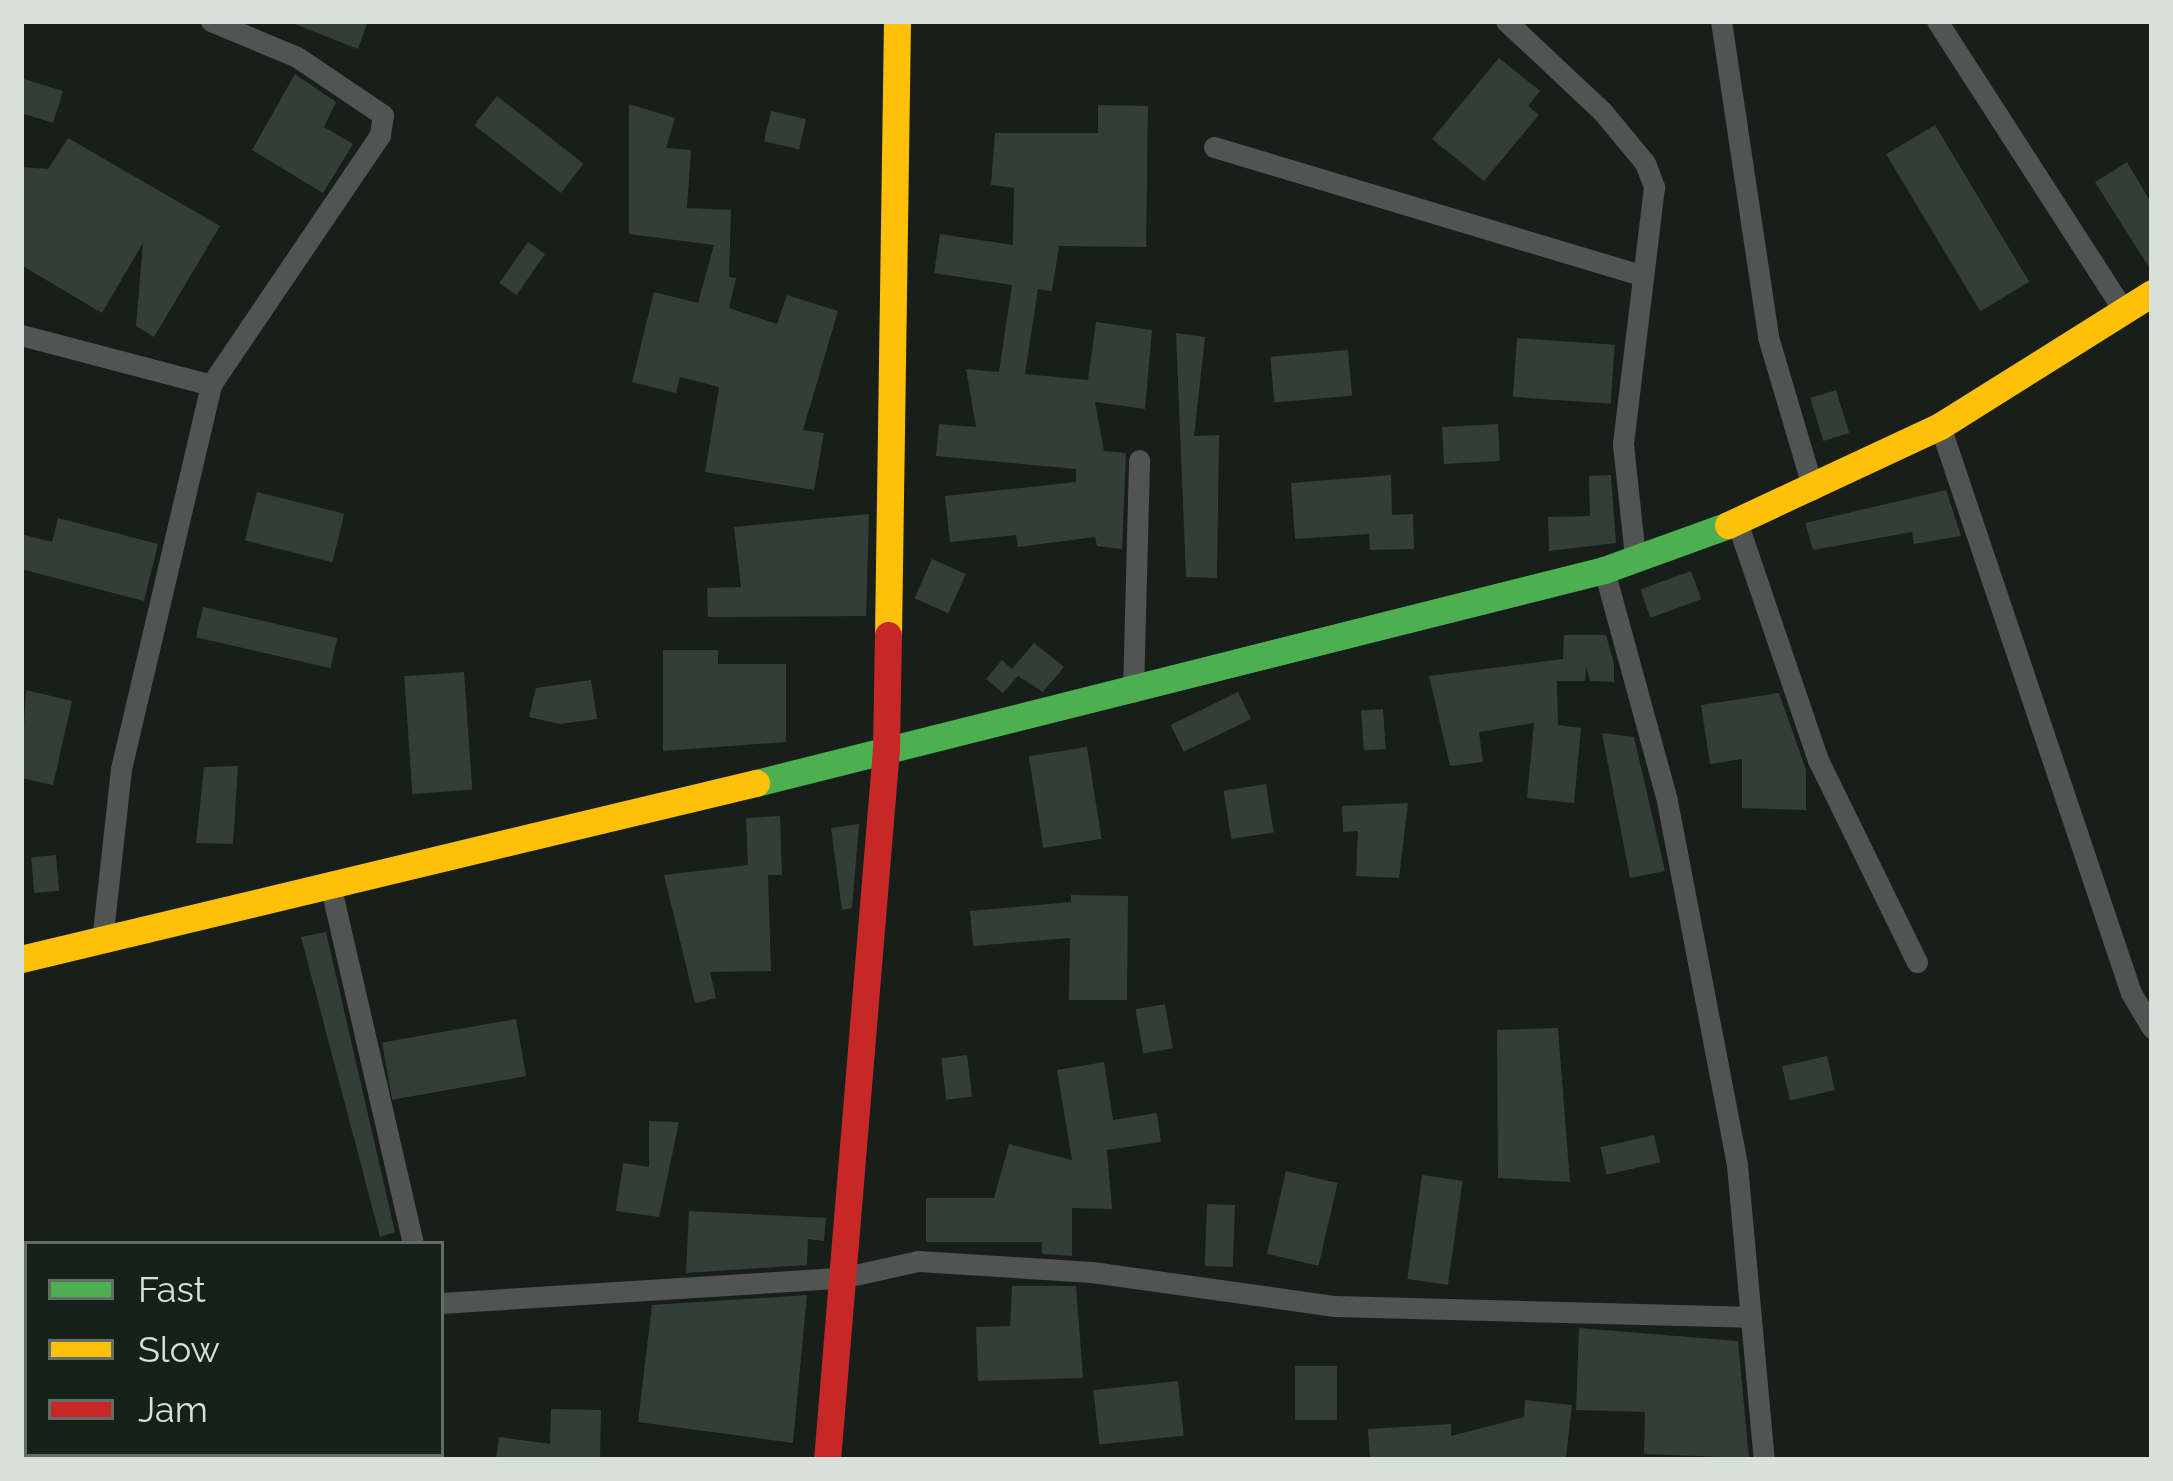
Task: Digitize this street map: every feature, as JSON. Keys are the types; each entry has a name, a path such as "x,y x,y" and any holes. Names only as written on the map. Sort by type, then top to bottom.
{"street":[{"path":"102,940 121,769 211,385 380,135 383,116 297,57 211,21"},
{"path":"827,1460 886,749 897,21"},
{"path":"1505,21 1646,163 1654,187 1622,444 1635,557"},
{"path":"1721,21 1768,338 1813,490"},
{"path":"1937,21 2123,310"},
{"path":"1214,147 1643,276"},
{"path":"21,959 1133,692 1604,570 1813,490 1940,426 2152,293"},
{"path":"21,335 211,385"},
{"path":"1940,426 2131,993 2152,1028"},
{"path":"1133,692 1138,460"},
{"path":"1737,522 1818,760 1917,962"},
{"path":"1604,570 1680,869 1737,1165 1764,1460"},
{"path":"330,884 412,1241"},
{"path":"444,1304 841,1278 918,1261 1092,1272 1335,1306 1748,1317"}],"building":[{"path":"287,21 368,21 358,49"},
{"path":"1499,58 1540,91 1528,106 1539,115 1484,181 1432,139"},
{"path":"295,74 336,102 324,127 353,144 323,193 252,150"},
{"path":"21,78 63,91 53,123 21,113"},
{"path":"497,96 584,164 561,193 474,125"},
{"path":"629,104 675,118 666,148 691,150 687,208 731,210 729,277 736,278 729,308 777,324 787,295 838,311 803,430 824,433 814,490 705,472 719,387 680,377 676,393 632,382 654,292 698,303 714,245 629,234"},
{"path":"1098,105 1148,106 1146,247 1059,246 1052,291 1038,289 1025,374 1088,380 1096,322 1152,330 1145,409 1095,402 1104,451 1126,453 1122,549 1097,546 1095,537 1018,547 1016,535 950,542 945,496 1076,482 1076,469 936,456 939,424 976,427 966,369 999,372 1012,285 934,273 940,234 1013,245 1014,188 991,185 995,133 1098,133"},
{"path":"771,111 806,119 799,149 764,141"},
{"path":"1935,125 2029,282 1980,311 1886,154"},
{"path":"68,138 220,226 154,337 136,326 143,243 102,313 21,265 21,167 48,169"},
{"path":"2127,162 2152,204 2152,272 2095,182"},
{"path":"528,242 545,254 517,295 499,283"},
{"path":"1176,333 1205,337 1194,436 1219,435 1217,578 1186,577"},
{"path":"1517,338 1615,345 1611,404 1513,397"},
{"path":"1348,350 1352,396 1274,403 1270,357"},
{"path":"1836,390 1849,433 1823,441 1810,398"},
{"path":"1498,424 1500,461 1444,464 1442,427"},
{"path":"1391,475 1392,515 1413,514 1414,549 1370,550 1369,534 1295,539 1291,483"},
{"path":"1611,475 1616,543 1549,551 1548,517 1590,516 1589,476"},
{"path":"1946,490 1961,536 1914,544 1912,532 1813,550 1805,523"},
{"path":"257,492 344,514 332,562 245,541"},
{"path":"869,514 866,616 708,617 707,588 741,587 734,527"},
{"path":"58,518 158,544 144,601 21,569 21,534 52,542"},
{"path":"932,559 966,574 948,613 915,598"},
{"path":"1691,571 1701,599 1651,618 1640,589"},
{"path":"203,607 337,638 330,668 196,637"},
{"path":"1564,635 1606,635 1614,664 1614,682 1590,681 1586,666 1585,681 1557,681 1558,725 1581,728 1574,803 1527,798 1534,723 1479,732 1483,762 1450,766 1429,676 1563,659"},
{"path":"1034,643 1064,667 1043,692 1018,676 1003,693 986,679 1002,660 1012,669"},
{"path":"663,650 718,650 718,664 786,664 786,742 663,751"},
{"path":"464,672 472,790 412,794 404,676"},
{"path":"591,680 597,719 560,724 529,717 536,688"},
{"path":"26,690 72,701 53,785 21,778"},
{"path":"1238,692 1251,719 1184,752 1171,725"},
{"path":"1779,693 1806,770 1806,810 1742,808 1742,759 1710,764 1701,705"},
{"path":"1383,709 1386,749 1364,750 1361,711"},
{"path":"1602,733 1634,737 1665,871 1630,878"},
{"path":"1087,747 1102,839 1043,848 1029,756"},
{"path":"238,766 233,844 196,843 204,767"},
{"path":"1266,784 1274,832 1231,839 1224,791"},
{"path":"1408,803 1399,878 1356,876 1358,831 1343,832 1342,806"},
{"path":"780,816 782,875 768,875 771,971 710,972 716,998 695,1003 664,875 748,865 746,818"},
{"path":"859,824 852,908 842,910 831,828"},
{"path":"56,855 59,891 34,893 31,857"},
{"path":"1071,895 1128,896 1127,1000 1069,1000 1070,938 973,946 970,911 1071,902"},
{"path":"326,932 395,1232 380,1237 301,937"},
{"path":"1165,1004 1173,1048 1143,1054 1135,1009"},
{"path":"516,1019 526,1076 392,1100 382,1043"},
{"path":"1558,1028 1570,1182 1498,1178 1497,1030"},
{"path":"967,1055 972,1097 946,1100 941,1058"},
{"path":"1827,1056 1835,1090 1790,1100 1782,1066"},
{"path":"1104,1062 1113,1120 1157,1113 1161,1142 1107,1150 1112,1209 1072,1208 1072,1256 1042,1254 1042,1242 926,1242 926,1198 994,1198 1009,1144 1072,1160 1057,1070"},
{"path":"649,1121 679,1122 659,1217 616,1211 623,1163 649,1167"},
{"path":"1654,1135 1660,1162 1607,1175 1600,1147"},
{"path":"1286,1171 1338,1183 1319,1266 1267,1254"},
{"path":"1422,1175 1463,1181 1448,1285 1407,1279"},
{"path":"1207,1204 1235,1205 1233,1267 1205,1266"},
{"path":"689,1211 826,1218 824,1241 808,1239 807,1265 686,1273"},
{"path":"1012,1286 1076,1286 1083,1378 978,1381 976,1327 1010,1326"},
{"path":"807,1295 793,1443 638,1422 652,1305"},
{"path":"1579,1328 1738,1341 1749,1458 1644,1454 1645,1412 1576,1410"},
{"path":"1295,1366 1337,1366 1337,1420 1295,1420"},
{"path":"1178,1381 1184,1436 1099,1445 1093,1390"},
{"path":"1525,1400 1572,1405 1566,1457 1370,1460 1368,1429 1451,1424 1451,1436 1524,1417"},
{"path":"551,1409 601,1410 600,1460 496,1460 499,1437 550,1444"}],"traffic: fast":[{"path":"756,783 1604,570 1728,525"}],"traffic: slow":[{"path":"888,635 897,21"},
{"path":"1728,525 1940,426 2152,293"},
{"path":"21,959 756,783"}],"traffic: jam":[{"path":"827,1460 886,749 888,635"}]}
